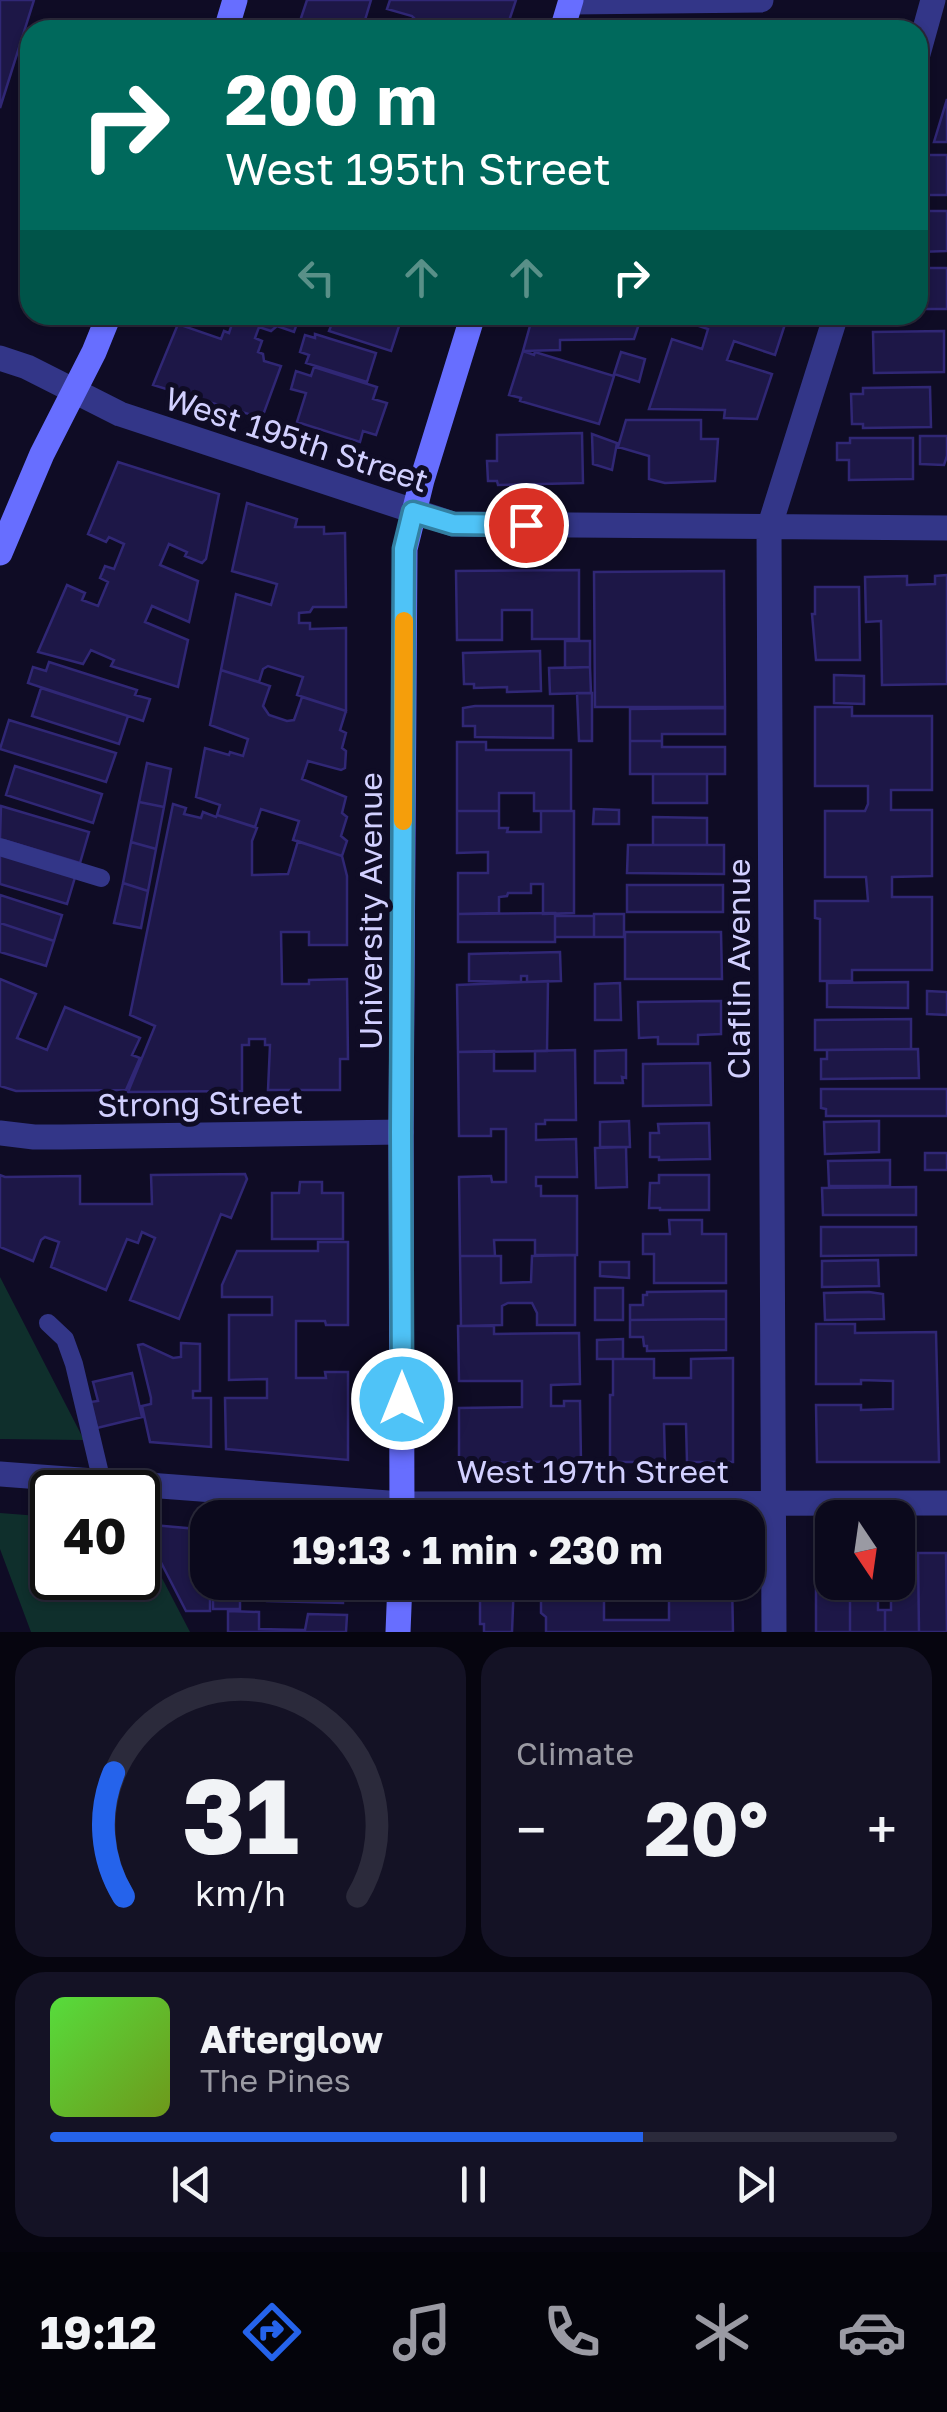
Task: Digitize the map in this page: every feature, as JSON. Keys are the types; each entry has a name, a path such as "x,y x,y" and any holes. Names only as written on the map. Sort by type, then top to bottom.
{"street":[{"path":"571,1 762,0"},
{"path":"0,553 42,454 104,325"},
{"name":"University Avenue","path":"402,1500 404,549 470,325"},
{"name":"Claflin Avenue","path":"774,1632 769,528 833,325"},
{"name":"West 195th Street","path":"0,358 27,367 120,414 453,524 947,528"},
{"name":"Strong Street","path":"0,1133 62,1137 401,1132"},
{"name":"West 197th Street","path":"0,1474 30,1476"},
{"name":"West 197th Street","path":"160,1488 288,1500"},
{"name":"West 197th Street","path":"765,1504 947,1503"},
{"path":"398,1632 399,1600"}],"lane":[{"path":"0,847 101,878"},
{"path":"48,1323 65,1339 74,1364 99,1470"}],"green space":[{"path":"0,1277 84,1440 0,1439"},
{"path":"0,1513 30,1515 30,1600 160,1600 160,1574 190,1632 31,1632 0,1549"}],"building":[{"path":"0,0 34,0 28,20 20,20 20,44 0,108"},
{"path":"307,0 371,0 365,20 300,20"},
{"path":"390,0 516,0 509,20 416,20 387,9"},
{"path":"947,99 947,142 934,142"},
{"path":"928,155 947,155 947,195 928,195"},
{"path":"928,211 947,211 947,251 928,252"},
{"path":"928,268 947,268 947,309 928,309"},
{"path":"178,325 221,339 224,331 229,333 232,325 296,325 294,332 277,326 271,331 259,327 255,338 262,341 258,352 263,354 264,361 281,366 262,418 153,385"},
{"path":"328,325 399,325 391,351 329,331 331,326"},
{"path":"530,325 639,325 634,339 560,340 560,350 523,351"},
{"path":"696,325 785,325 775,355 734,341 727,360 772,374 757,419 724,418 725,410 649,409 672,339 702,349 708,329"},
{"path":"944,331 944,372 874,373 873,332"},
{"path":"315,334 376,353 367,382 306,363 309,355 300,352 305,335 315,338"},
{"path":"523,351 614,376 599,424 509,395"},
{"path":"621,352 645,359 639,382 614,374"},
{"path":"314,367 377,387 373,399 387,403 376,435 363,431 360,442 297,422 306,393 291,389 296,371 311,376"},
{"path":"930,387 931,427 863,428 863,424 852,424 851,394 863,394 863,388"},
{"path":"626,420 701,420 701,439 718,439 715,481 665,483 649,479 649,456 618,447"},
{"path":"582,433 583,483 498,485 497,481 488,481 487,461 497,461 497,435"},
{"path":"592,434 617,443 612,470 593,464"},
{"path":"920,436 947,436 944,465 920,464"},
{"path":"850,438 913,438 913,479 849,480 849,460 837,460 837,443 850,443"},
{"path":"118,462 219,494 206,559 202,563 169,544 160,565 198,581 189,622 152,606 145,622 188,640 178,687 111,666 114,660 91,650 83,664 38,652 67,585 85,593 82,600 98,606 108,582 100,578 105,566 114,569 124,544 88,534"},
{"path":"247,503 297,519 295,527 324,527 324,534 345,533 346,607 313,607 310,612 299,613 299,623 310,623 310,629 346,628 346,711 297,695 303,677 268,666 259,682 221,670 236,594 271,605 277,584 232,571"},
{"path":"579,570 579,639 532,639 532,610 502,610 502,640 457,640 456,571"},
{"path":"724,571 725,707 595,707 594,572"},
{"path":"947,575 947,684 882,685 881,621 866,622 865,577 907,576 907,585 935,584 935,576"},
{"path":"815,587 859,587 860,660 816,660 812,614"},
{"path":"565,641 590,641 590,667 565,668"},
{"path":"540,651 541,691 507,692 507,687 474,688 474,684 464,684 463,653"},
{"path":"49,662 137,690 135,695 150,699 143,721 28,683 33,667 46,671"},
{"path":"590,667 591,693 550,694 549,668"},
{"path":"221,670 270,686 263,706 269,715 287,721 294,720 302,697 346,711 340,730 346,733 342,748 346,751 345,768 308,761 302,779 346,797 342,813 347,817 341,836 347,841 342,856 293,840 299,821 261,809 255,827 217,815 220,805 196,797 205,748 243,756 248,739 210,725"},
{"path":"834,675 864,676 864,704 834,703"},
{"path":"41,688 128,716 119,744 32,716"},
{"path":"577,693 592,693 592,741 579,741"},
{"path":"553,706 553,738 475,737 475,726 463,726 463,708"},
{"path":"815,707 852,707 852,716 932,716 932,790 891,790 891,810 932,810 932,876 892,877 892,897 932,897 932,970 852,970 852,981 820,981 820,919 815,918 815,901 868,901 866,877 825,877 825,811 865,811 868,786 815,786"},
{"path":"725,708 725,734 662,734 662,741 630,741 630,709"},
{"path":"9,720 116,753 106,782 0,749"},
{"path":"630,741 662,741 662,747 725,747 725,774 630,774"},
{"path":"457,742 486,742 486,750 571,750 571,811 534,811 534,793 499,793 499,811 457,811"},
{"path":"147,763 171,769 164,807 139,802"},
{"path":"15,766 102,794 93,823 6,795"},
{"path":"653,774 707,774 707,803 653,803"},
{"path":"139,802 164,807 156,849 131,842"},
{"path":"173,804 186,808 184,814 201,818 203,812 257,828 252,841 252,875 288,874 298,841 342,856 347,876 347,945 309,945 309,932 281,932 282,984 347,979 348,1059 340,1059 340,1090 268,1090 270,1045 265,1045 265,1039 249,1039 249,1045 242,1045 242,1091 128,1092 155,1026 130,1015"},
{"path":"1,806 89,832 80,863 0,839"},
{"path":"594,809 619,810 619,824 593,824"},
{"path":"457,811 499,811 499,828 508,828 507,832 541,832 541,811 574,811 574,913 543,914 543,884 531,884 531,893 499,897 499,913 458,914 458,873 488,873 488,852 457,853"},
{"path":"653,817 707,818 707,845 653,845"},
{"path":"131,842 156,849 148,891 123,883"},
{"path":"628,845 724,845 724,874 627,873"},
{"path":"0,851 76,874 67,904 0,884"},
{"path":"123,883 148,891 141,928 114,923"},
{"path":"627,885 723,885 723,912 627,912"},
{"path":"0,895 62,915 54,941 0,923"},
{"path":"555,913 555,942 458,942 458,914"},
{"path":"594,914 624,914 624,937 594,937"},
{"path":"555,916 594,916 594,937 555,937"},
{"path":"0,923 54,941 46,966 0,952"},
{"path":"625,932 721,932 722,979 625,979"},
{"path":"560,952 561,981 527,982 527,976 521,976 521,982 469,981 469,954"},
{"path":"0,979 36,994 17,1038 47,1050 65,1007 140,1038 132,1055 140,1058 126,1090 16,1091 0,1086"},
{"path":"548,981 547,1051 458,1052 457,985"},
{"path":"908,982 908,1008 827,1007 827,983"},
{"path":"620,983 621,1020 595,1020 595,984"},
{"path":"927,991 947,992 947,1015 927,1014"},
{"path":"721,1001 721,1034 698,1035 698,1044 658,1044 658,1037 639,1038 638,1002"},
{"path":"911,1019 911,1049 815,1050 815,1020"},
{"path":"918,1049 919,1078 821,1079 821,1059 827,1059 827,1050"},
{"path":"575,1050 576,1120 545,1120 545,1124 536,1124 536,1140 576,1139 577,1177 536,1177 536,1186 541,1186 541,1196 577,1196 577,1255 535,1255 535,1240 494,1240 495,1256 460,1256 459,1177 491,1176 492,1182 506,1182 506,1129 491,1129 491,1136 459,1136 458,1052 494,1051 494,1071 535,1071 535,1051"},
{"path":"626,1050 623,1083 595,1083 595,1051"},
{"path":"710,1063 711,1105 643,1106 643,1064"},
{"path":"821,1089 947,1089 947,1116 826,1116 826,1109 821,1108"},
{"path":"629,1121 630,1147 600,1147 600,1122"},
{"path":"879,1121 879,1152 825,1154 824,1122"},
{"path":"709,1123 710,1159 650,1157 650,1133 659,1133 658,1124"},
{"path":"626,1147 627,1187 596,1188 595,1148"},
{"path":"925,1153 947,1153 947,1170 925,1170"},
{"path":"890,1160 890,1186 829,1186 828,1161"},
{"path":"245,1174 247,1179 231,1218 221,1214 179,1319 130,1300 155,1238 142,1232 138,1243 127,1239 106,1290 51,1267 59,1242 45,1237 33,1261 0,1247 0,1175 80,1176 80,1204 152,1204 151,1175"},
{"path":"659,1175 709,1175 709,1210 649,1208 650,1183 659,1183"},
{"path":"300,1182 322,1182 322,1193 343,1193 343,1239 272,1239 272,1193 299,1193"},
{"path":"916,1187 916,1215 823,1215 822,1188"},
{"path":"669,1220 702,1220 702,1234 726,1234 726,1283 654,1283 654,1254 643,1254 643,1234 670,1234"},
{"path":"821,1227 916,1227 916,1255 821,1256"},
{"path":"318,1242 348,1242 348,1325 296,1321 296,1378 326,1378 325,1372 348,1372 348,1460 226,1449 225,1398 267,1398 267,1379 229,1380 229,1315 272,1315 272,1297 222,1297 222,1285 237,1251 318,1251"},
{"path":"575,1255 575,1325 537,1325 532,1303 508,1303 502,1306 502,1325 461,1326 460,1256 501,1256 501,1283 531,1282 532,1256"},
{"path":"878,1260 879,1286 822,1287 822,1261"},
{"path":"600,1262 629,1262 629,1278 600,1276"},
{"path":"595,1288 623,1288 623,1320 595,1320"},
{"path":"726,1291 726,1319 630,1320 630,1305 643,1305 647,1292"},
{"path":"824,1293 883,1294 884,1319 825,1320"},
{"path":"726,1319 726,1350 647,1351 643,1337 630,1337 630,1320"},
{"path":"816,1324 855,1324 855,1333 936,1332 939,1462 817,1462 816,1405 893,1409 893,1381 816,1384"},
{"path":"458,1326 494,1326 494,1334 579,1333 580,1384 551,1385 551,1406 580,1401 581,1461 459,1463 459,1408 522,1407 522,1381 459,1381"},
{"path":"623,1339 623,1359 597,1359 597,1340"},
{"path":"181,1343 200,1344 200,1391 193,1391 193,1398 211,1398 211,1447 150,1442 142,1406 151,1404 151,1398 138,1345 173,1358 181,1357"},
{"path":"733,1358 733,1462 687,1462 686,1424 664,1424 665,1462 610,1462 613,1359 654,1359 654,1378 691,1378 691,1359"},
{"path":"132,1373 142,1417 97,1428 90,1402 98,1401 93,1382"},
{"path":"160,1526 190,1528 190,1600 210,1600 210,1611 186,1611 160,1560"},
{"path":"918,1553 919,1632 885,1632 885,1610 891,1610 891,1600 915,1600"},
{"path":"918,1553 946,1553 947,1632 919,1632"},
{"path":"213,1600 240,1600 240,1609 213,1609"},
{"path":"343,1600 343,1603 267,1601"},
{"path":"480,1600 513,1600 512,1632 484,1632 484,1624 480,1624"},
{"path":"541,1600 604,1600 604,1620 669,1620 669,1600 732,1600 733,1632 546,1632 546,1617 541,1613"},
{"path":"816,1600 850,1600 850,1632 816,1632"},
{"path":"850,1600 878,1600 878,1610 885,1610 885,1632 850,1632"},
{"path":"228,1611 259,1612 259,1629 305,1630 308,1614 347,1615 346,1632 228,1632"}],"slow traffic":[{"path":"403,821 404,621"}],"route":[{"path":"402,1399 404,549 413,512 453,524 526,525"}]}
